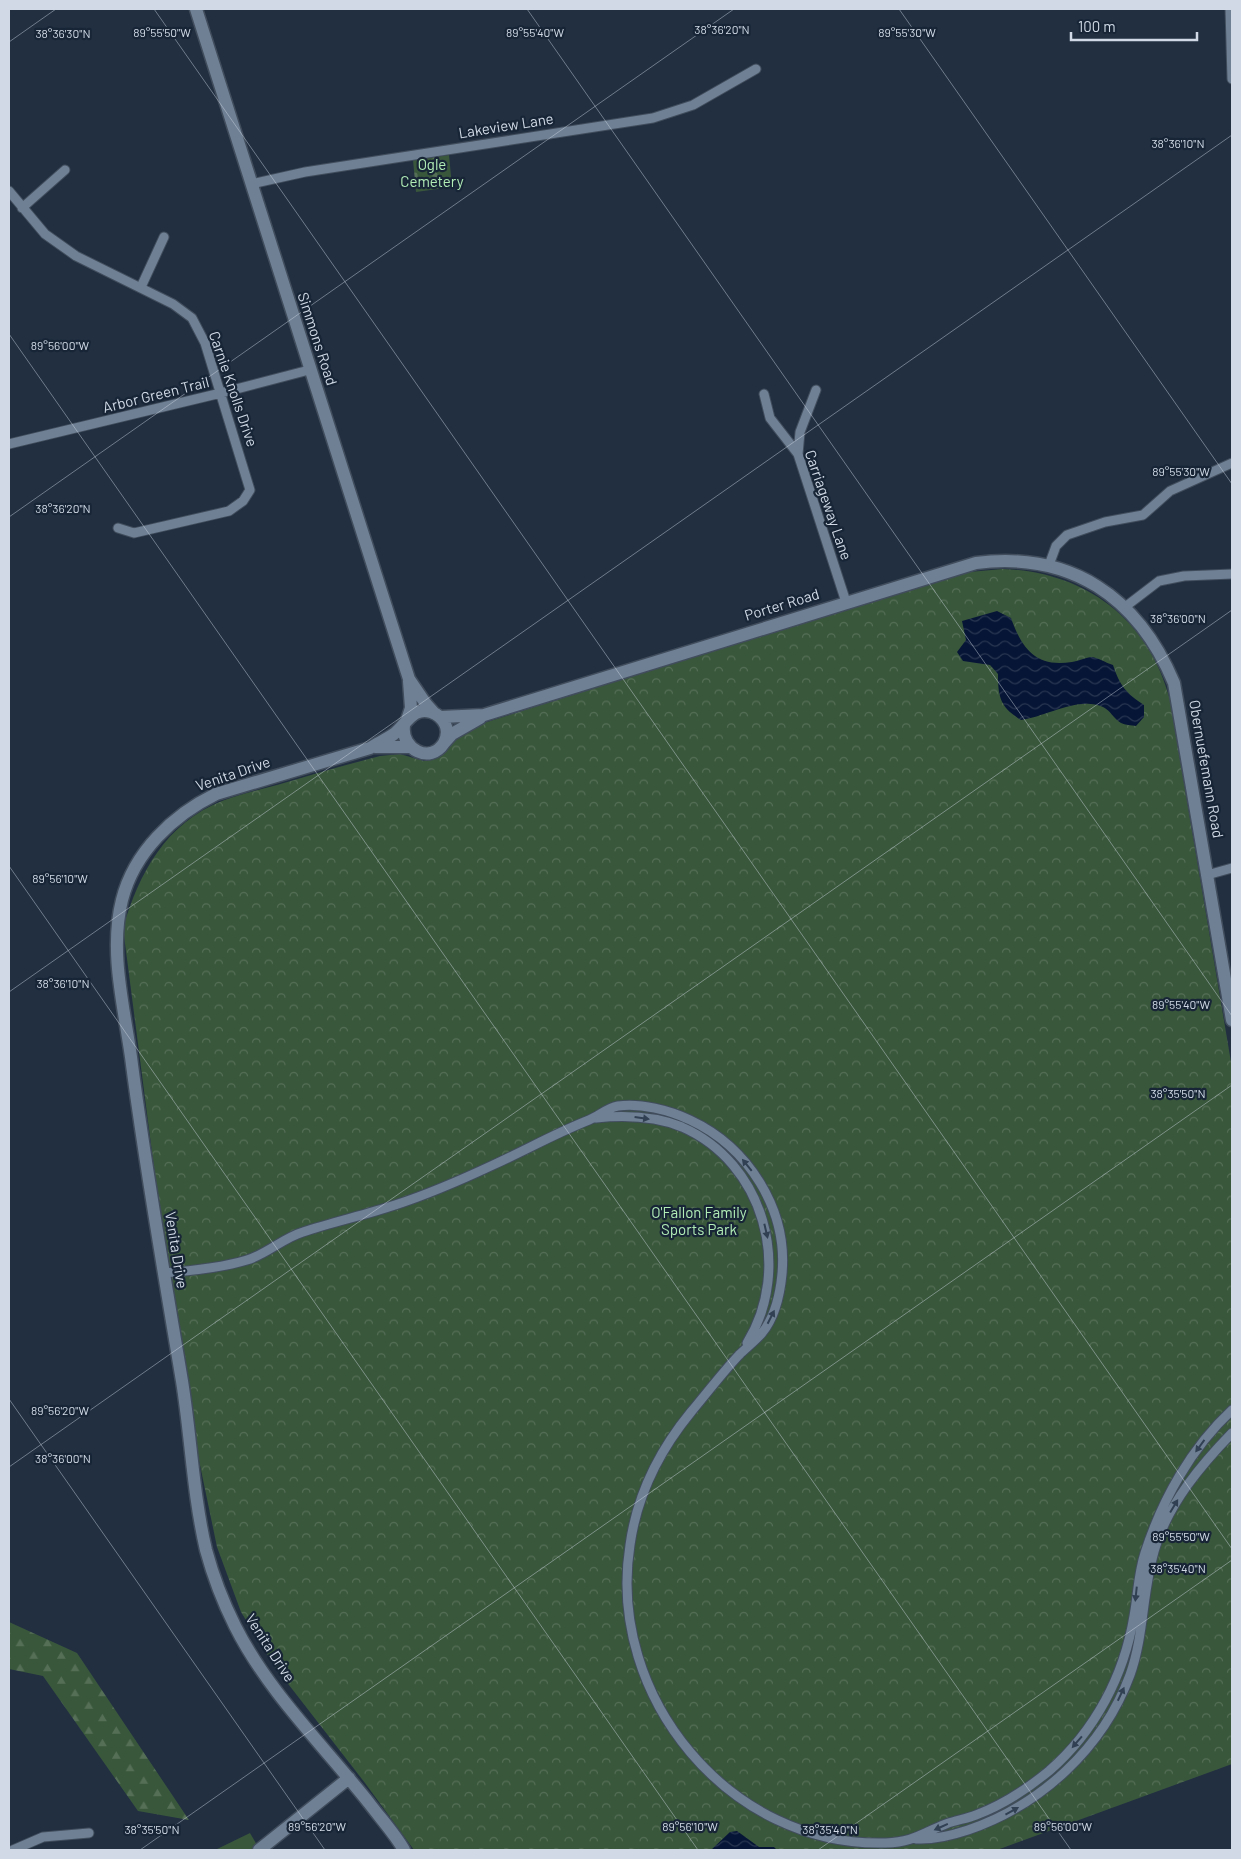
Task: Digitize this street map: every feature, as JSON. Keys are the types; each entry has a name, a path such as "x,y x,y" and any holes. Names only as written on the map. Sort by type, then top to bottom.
{"street":[{"name":"Simmons Road","path":"196,9 309,370 409,678 411,708 406,723"},
{"path":"1230,9 1232,79"},
{"name":"Lakeview Lane","path":"251,184 314,170 652,118 693,105 756,69"},
{"path":"22,208 65,170"},
{"name":"Carnie Knolls Drive","path":"9,191 45,234 76,256 173,304 192,318 205,342 222,393 250,490 243,501 229,511 134,533 118,528"},
{"path":"141,287 164,237"},
{"name":"Arbor Green Trail","path":"9,444 309,370"},
{"path":"798,454 800,432 816,390"},
{"name":"Carriageway Lane","path":"764,394 770,418 798,454 846,602"},
{"path":"1049,565 1056,546 1067,535 1105,522 1143,515 1170,491 1232,463"},
{"name":"Porter Road","path":"444,743 452,734 484,716 976,563 1010,560 1049,565 1074,573 1092,582"},
{"path":"1125,607 1159,581 1184,576 1232,574"},
{"name":"Obernuefemann Road","path":"1092,582 1125,607 1146,632 1163,657 1174,683 1232,1020"},
{"name":"Simmons Road","path":"409,678 426,704 437,715"},
{"path":"420,711 437,715 446,728 444,743 439,748 426,754 418,753 404,740 406,723 420,711"},
{"name":"Porter Road","path":"437,715 484,716"},
{"name":"Venita Drive","path":"370,748 406,723"},
{"name":"Venita Drive","path":"404,1850 251,1655 219,1590 206,1550 182,1384 163,1273 118,960 118,930 122,900 130,879 157,836 195,804 216,794 370,748 409,746"},
{"path":"1207,875 1232,868"},
{"path":"163,1273 249,1260 295,1234 403,1203 436,1190 494,1165 571,1126 619,1106 654,1108 687,1118 722,1139 738,1154 763,1186 780,1234 782,1279 777,1306 764,1331 740,1354 673,1436 649,1478 639,1502 633,1526 626,1578 630,1623 640,1667 658,1707 683,1744 716,1779 750,1804 789,1824 830,1837 871,1843 889,1843 916,1839 932,1840 983,1825 1014,1810 1056,1780 1096,1737 1120,1697 1130,1674 1141,1636 1152,1562 1163,1528 1184,1490 1232,1433"},
{"path":"593,1118 637,1117 680,1127 696,1134 718,1151 739,1173 750,1191 765,1225 769,1244 770,1268 768,1290 762,1310 755,1330 740,1354"},
{"path":"916,1839 946,1824 982,1813 1023,1791 1064,1757 1081,1738 1098,1714 1119,1669 1134,1619 1138,1578 1161,1512 1188,1463 1205,1439 1232,1410"},
{"path":"259,1850 349,1778"},
{"path":"13,1850 43,1837 89,1833"}],"green space":[{"name":"Ogle Cemetery","path":"449,155 452,187 416,192 413,160"},
{"name":"O'Fallon Family Sports Park","path":"1003,569 1033,572 1061,579 1086,590 1109,605 1130,624 1147,646 1160,671 1170,700 1232,1068 1232,1764 997,1850 414,1850 365,1783 275,1667 241,1612 217,1547 195,1441 160,1214 123,928 137,888 147,869 170,836 185,822 222,801 380,756 400,754 424,761 437,758 448,749 456,737 474,726 925,584 969,572"},
{"path":"9,1622 77,1653 189,1820 138,1811 43,1676 9,1669"},
{"path":"250,1833 260,1850 215,1850"}],"water":[{"path":"997,611 1011,618 1020,639 1032,654 1040,659 1059,663 1091,657 1113,665 1124,688 1144,705 1144,717 1136,726 1124,724 1108,710 1093,704 1073,705 1021,720 1014,715 1004,706 1000,695 998,674 990,665 963,661 957,652 966,640 962,621"},
{"path":"737,1831 759,1847 774,1847 777,1850 711,1850 730,1832"}]}
